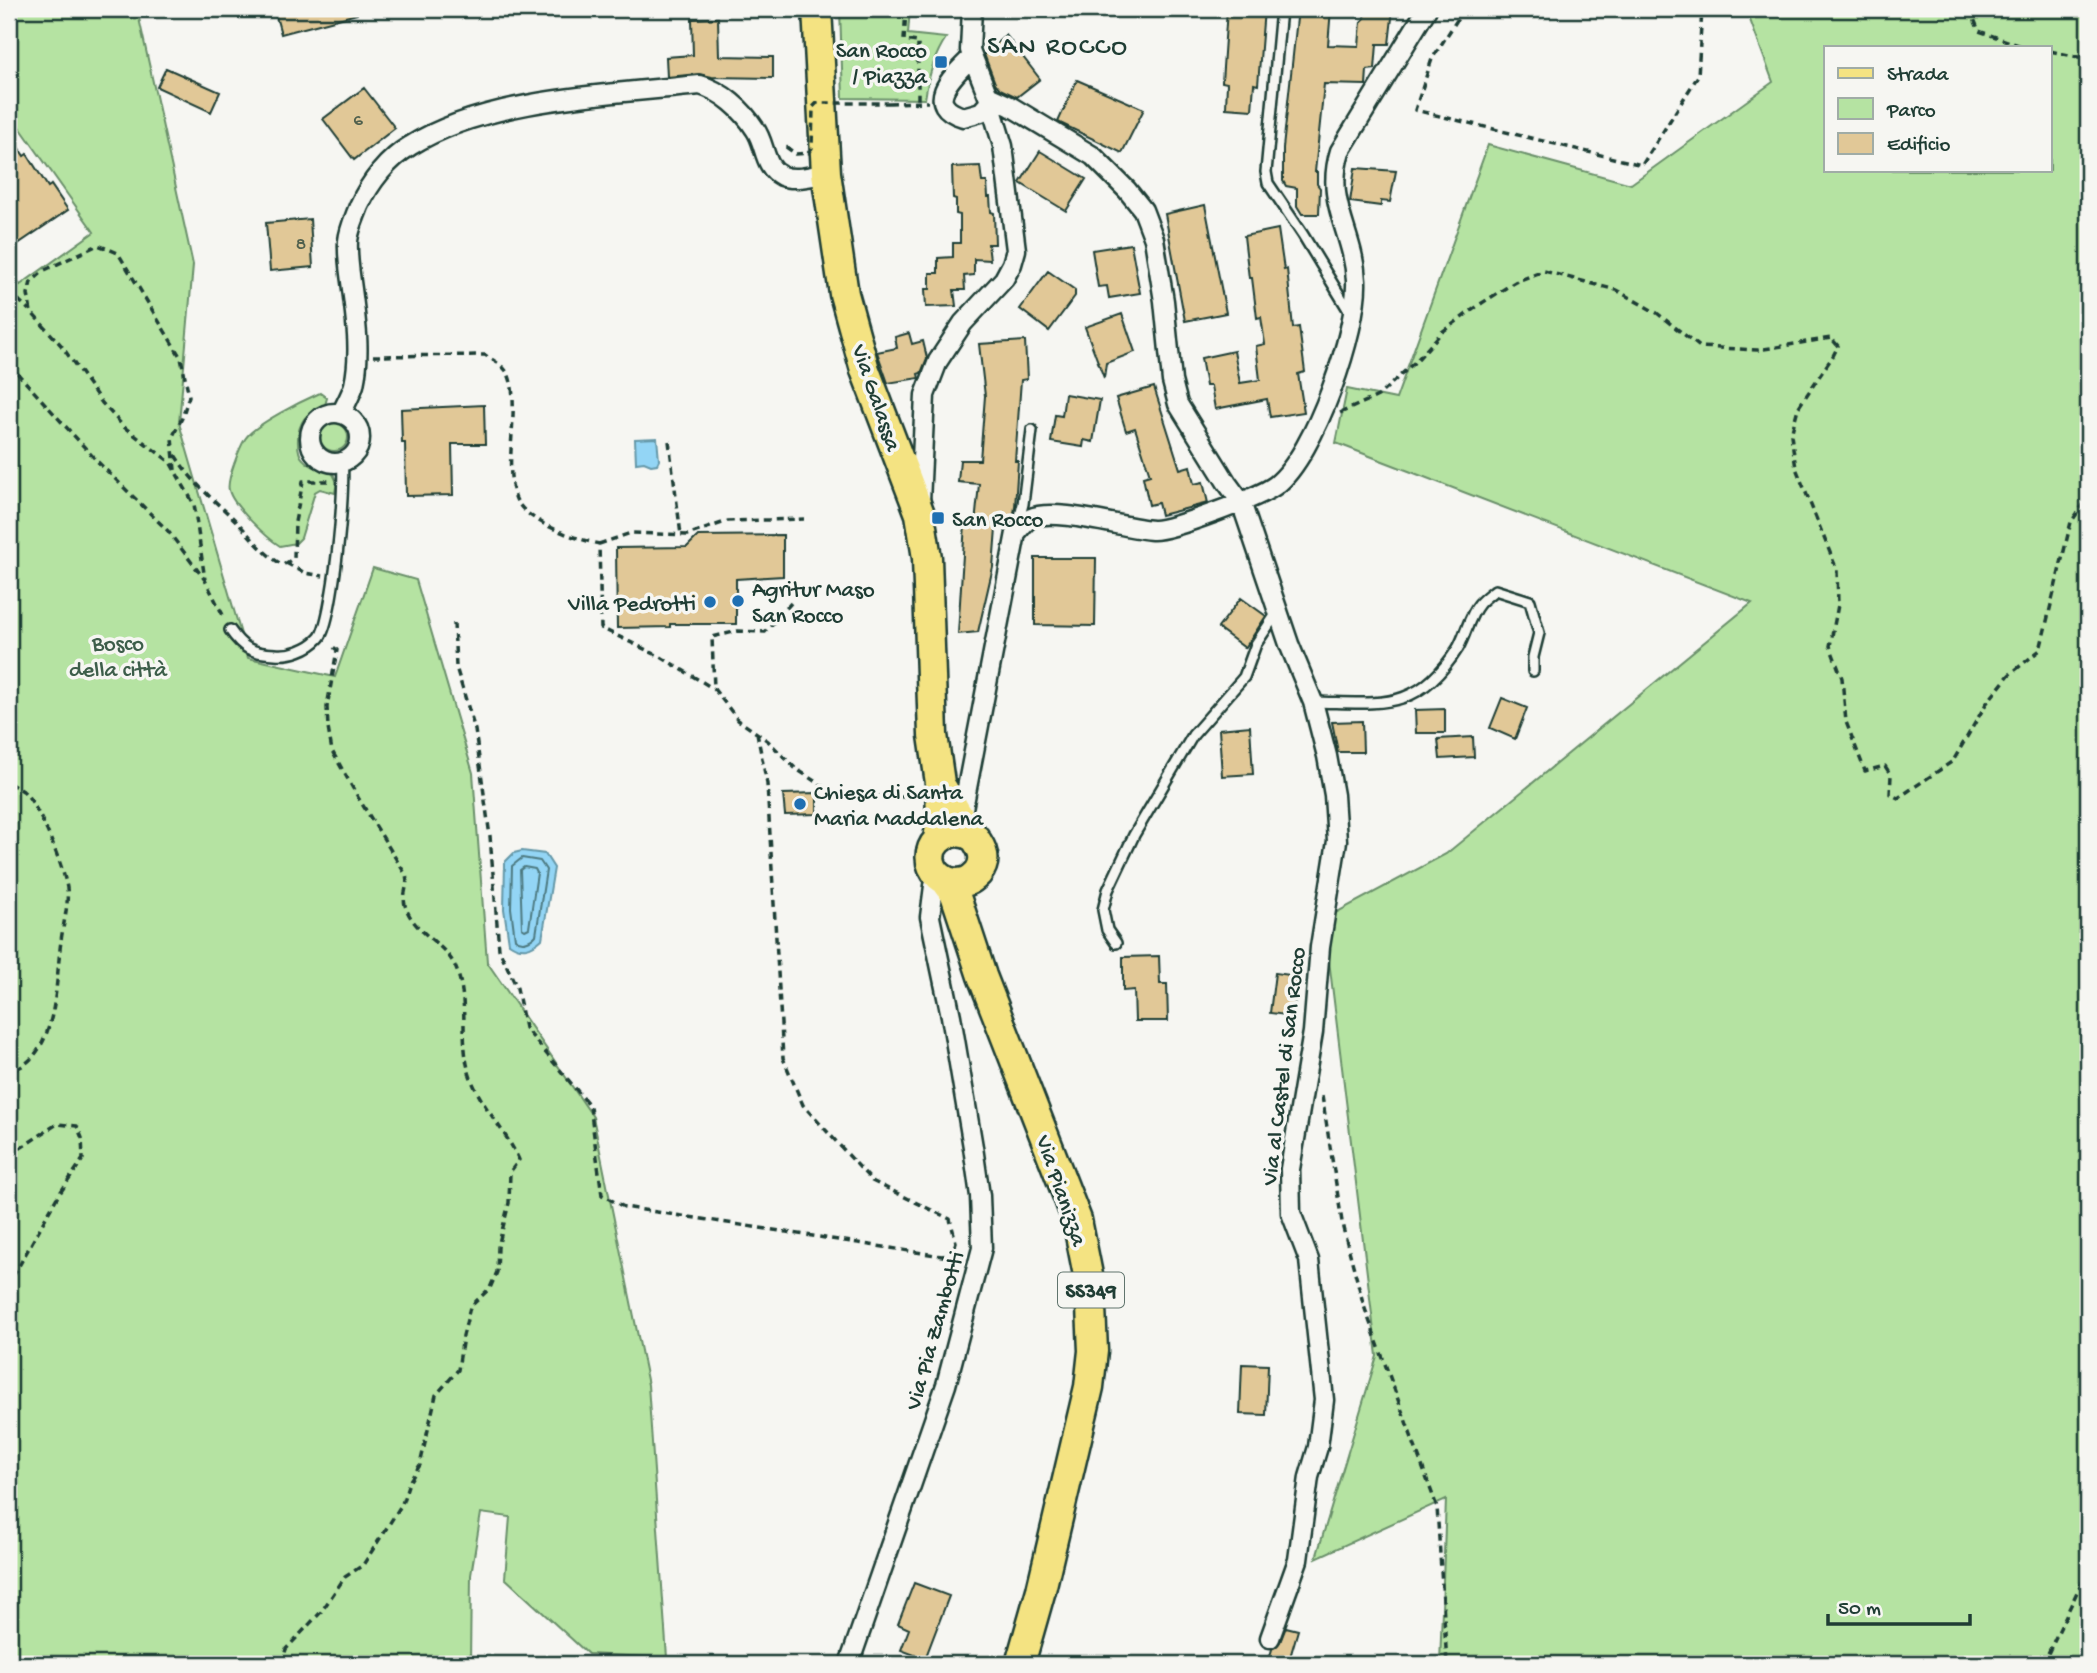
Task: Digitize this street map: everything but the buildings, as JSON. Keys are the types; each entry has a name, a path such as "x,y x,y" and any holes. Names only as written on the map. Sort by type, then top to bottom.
{"main road":[{"name":"Via Galassa","path":"817,9 826,173 844,293 865,370 920,514 928,558 933,735 941,821 938,839"},
{"name":"Via Galassa","path":"939,786 968,829"},
{"path":"938,839 951,831 968,829"},
{"name":"Via Pianizza","path":"968,829 983,852 983,860 971,894 968,930"},
{"name":"Via Pianizza","path":"938,839 933,846 931,862 955,894 982,976 1077,1220 1085,1252 1093,1311 1093,1351 1089,1387 1041,1590 1020,1664"},
{"path":"942,878 962,883 976,875"}],"street":[{"path":"920,514 925,395 938,361 962,323 1004,279 1016,250 1003,146 969,41 972,9"},
{"path":"968,829 971,765 1016,533 1030,518 1048,515 1111,522 1154,531 1241,502 1275,486 1300,458 1319,423 1352,315 1356,280 1338,211 1335,191 1336,164 1340,151 1427,9"},
{"path":"972,57 947,81 944,102 950,112 963,117 981,112 989,99"},
{"path":"341,414 354,386 357,356 348,239 354,217 374,180 393,159 410,146 447,128 503,111 553,101 700,85 725,96 756,130 770,167 780,175 792,178 826,173"},
{"name":"Via al Castel di San Rocco","path":"989,99 1010,106 1093,156 1128,190 1143,210 1154,239 1164,300 1171,381 1178,404 1241,502 1278,611 1313,702 1334,795 1337,841 1320,947 1313,1032 1290,1169 1291,1213 1309,1260 1324,1400 1297,1560 1270,1638"},
{"path":"341,414 352,420 360,435 356,452 342,462 325,461 318,457 310,442 314,425 327,415 341,414"},
{"path":"939,786 953,774 971,765"},
{"name":"Via Pia Zambotti","path":"849,1664 946,1385 982,1248 980,1196 973,1147 951,1016 930,917 934,886 942,878"}],"lane":[{"path":"1281,9 1266,172 1268,183 1352,315"},
{"path":"1016,533 1023,504 1032,430"},
{"path":"230,630 240,644 258,653 282,655 305,649 321,637 326,623 334,572 345,481 342,462"},
{"path":"1313,702 1370,704 1396,701 1435,680 1459,646 1478,604 1495,590 1530,601 1539,633 1533,657 1533,671"},
{"path":"1116,943 1107,930 1103,910 1108,890 1134,835 1193,735 1244,677 1256,644 1278,611"}],"path":[{"path":"906,9 904,40 918,41 918,102"},
{"path":"1464,9 1432,59 1415,110 1642,165 1698,76 1702,9"},
{"path":"1970,9 1979,31 2021,46"},
{"path":"2052,51 2086,58 2088,50"},
{"path":"786,146 796,154 808,153 812,148 813,107 817,103 927,102"},
{"path":"31,312 28,294 31,282 45,271 98,245 118,253 181,358 189,396 172,438 175,470"},
{"path":"1319,423 1378,396 1443,332 1515,282 1544,271 1616,290 1657,313 1700,347 1758,350 1831,338 1838,346 1798,408 1791,435 1796,468 1837,570 1838,605 1830,646 1842,678 1846,722 1865,771 1885,766 1891,775 1890,794 1898,798 1953,761 1986,704 2009,675 2040,650 2071,522 2088,498"},
{"path":"9,291 61,345 102,403 124,427 170,462 194,504 205,580"},
{"path":"357,356 485,355 500,365 509,375 512,392 512,474 516,500 536,520 575,539 599,544 631,533 687,535 728,521 804,519"},
{"path":"9,364 97,461 168,531 205,580 230,630"},
{"path":"669,441 681,535"},
{"path":"174,452 188,475 208,498 232,517 269,557 283,565 294,558 295,522 303,481 345,481"},
{"path":"599,544 601,628 661,657 714,689 738,720 757,733 795,768 837,796 939,786"},
{"path":"286,563 318,576 334,572"},
{"path":"714,689 712,637 738,631 765,632 791,603"},
{"path":"454,623 456,667 475,730 491,836 499,949 517,988 525,1028 590,1106 602,1195 624,1207 942,1256 982,1248"},
{"path":"282,1664 286,1649 321,1612 345,1577 363,1564 402,1504 409,1482 420,1465 436,1395 458,1370 470,1307 490,1288 497,1272 498,1247 509,1203 510,1172 519,1160 470,1075 465,1054 464,1002 456,967 447,953 428,939 413,922 404,905 404,892 409,883 406,874 332,751 327,707 337,650 321,637"},
{"path":"757,733 767,784 783,1058 803,1105 872,1181 950,1219 956,1242 952,1254"},
{"path":"9,783 25,792 44,826 61,860 68,890 57,991 47,1036 22,1068 9,1072"},
{"path":"1321,1086 1343,1228 1364,1306 1437,1507 1447,1664"},
{"path":"9,1153 57,1124 77,1126 82,1138 83,1159 56,1199 9,1284"},
{"path":"2043,1664 2088,1569"}],"green space":[{"name":"Bosco della città","path":"9,9 137,9 193,265 179,423 248,658 335,677 373,568 416,580 473,773 487,962 593,1117 648,1385 667,1658 588,1654 505,1578 510,1517 481,1513 471,1575 470,1664 9,1664 9,270 20,285 94,232 9,112"},
{"path":"840,9 910,9 908,34 946,38 932,67 925,99 843,98"},
{"path":"1746,9 2088,9 2088,1664 1440,1664 1446,1499 1316,1558 1377,1356 1324,919 1446,854 1752,603 1336,443 1347,389 1396,399 1488,145 1631,184 1773,82"},
{"path":"320,393 327,398 325,405 308,414 301,424 299,450 306,462 333,474 337,482 335,493 320,489 315,492 301,538 296,543 280,546 259,529 236,504 229,490 231,472 250,433 280,413"},
{"path":"334,423 344,427 348,437 344,447 334,451 324,447 320,437 324,427"}],"water":[{"path":"657,438 657,464 636,463 635,439"},
{"path":"522,851 545,854 554,868 542,939 530,947 522,948 509,943 504,909 505,862 514,853"}],"place":[{"name":"San Rocco / Piazza","path":"941,62"},
{"name":"San Rocco","path":"938,518"},
{"name":"Agritur Maso San Rocco","path":"738,601"},
{"name":"Villa Pedrotti","path":"710,602"},
{"name":"Chiesa di Santa Maria Maddalena","path":"800,804"}],"district":[{"name":"SAN ROCCO","path":"1058,44"}]}
